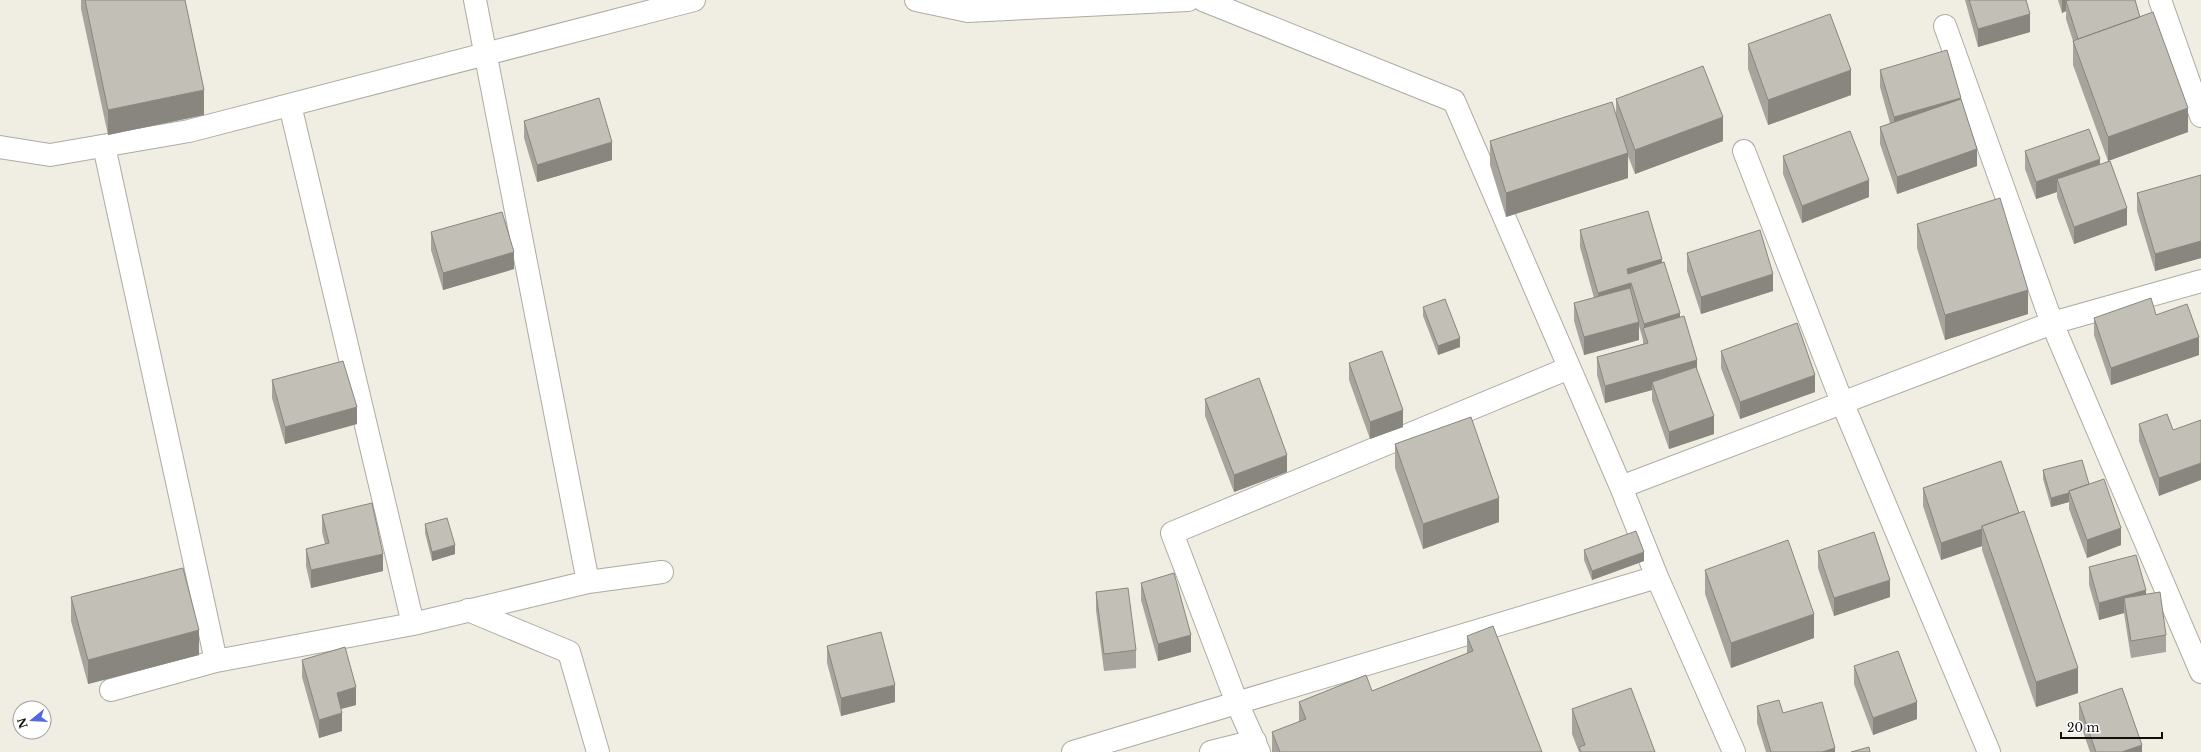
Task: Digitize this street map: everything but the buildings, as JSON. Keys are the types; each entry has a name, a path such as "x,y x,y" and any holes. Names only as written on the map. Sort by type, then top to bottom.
{"street":[{"path":"475,0 588,582"},
{"path":"0,147 50,155 189,131 694,0"},
{"path":"916,0 968,11 1188,0"},
{"path":"1203,0 1454,101 1621,487 1657,577 1734,752"},
{"path":"2160,0 2201,116"},
{"path":"1945,26 2052,323 2201,672"},
{"path":"290,105 413,624"},
{"path":"104,146 216,661"},
{"path":"1744,151 1842,402 1989,752"},
{"path":"1621,487 2052,323 2201,281"},
{"path":"1211,752 1257,746 1237,703 1172,533 1569,368"},
{"path":"111,690 216,661 413,624 588,582 662,572"},
{"path":"1073,752 1657,577"},
{"path":"468,610 569,652 598,752"}]}
